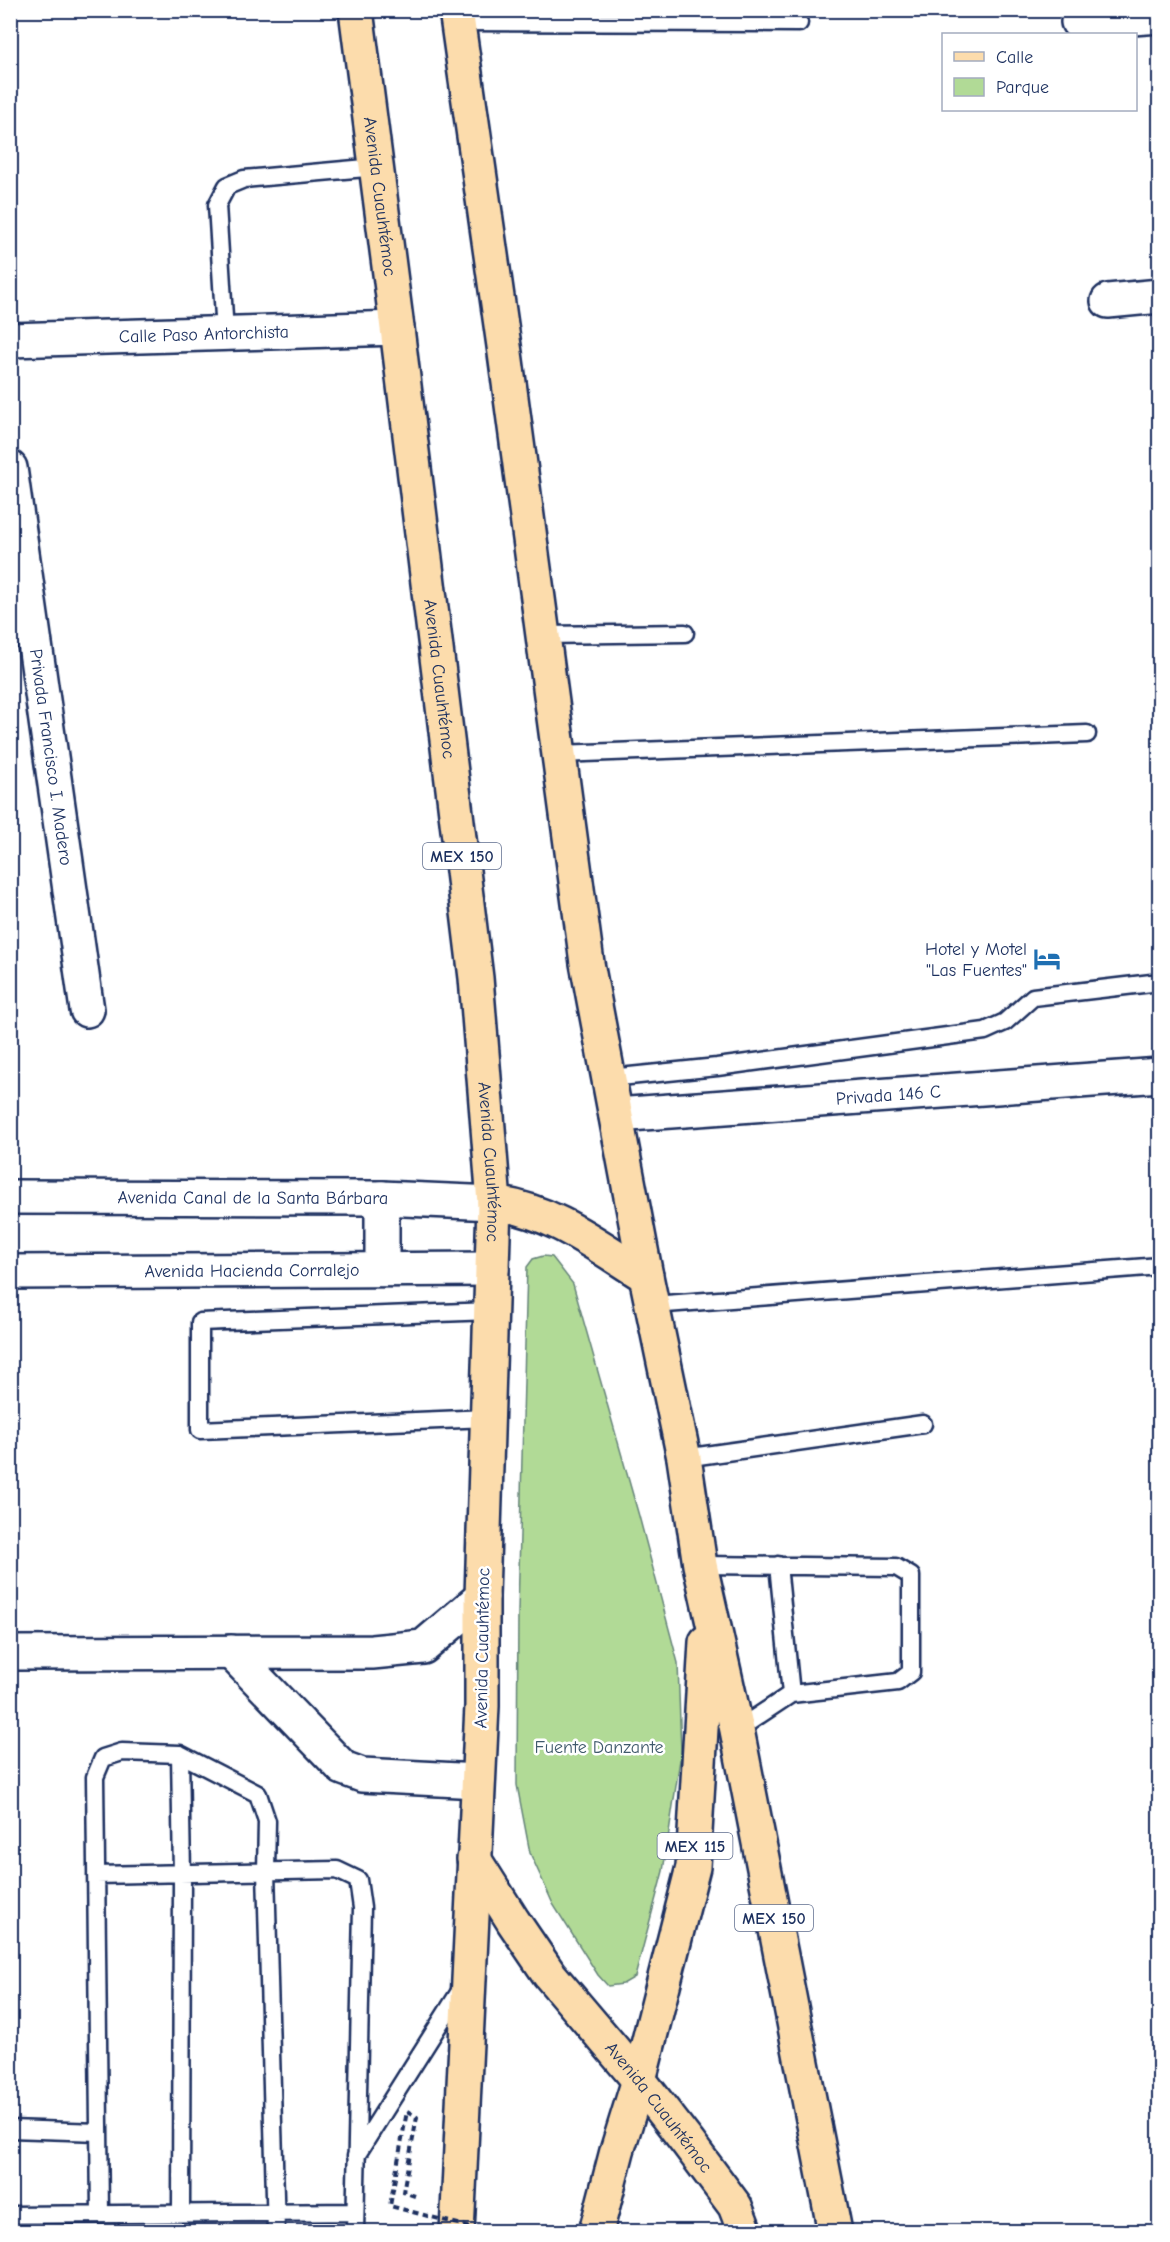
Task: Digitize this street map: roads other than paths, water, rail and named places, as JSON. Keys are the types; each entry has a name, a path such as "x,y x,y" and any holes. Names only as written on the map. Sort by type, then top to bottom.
{"main road":[{"name":"Avenida Cuauhtémoc","path":"356,10 398,328 476,978 494,1203 482,1597 482,1706 474,1858 549,1974 639,2080 735,2206 745,2232"},
{"name":"MEX 150","path":"457,16 544,635 587,963 684,1458 700,1565 737,1730 835,2232"},
{"path":"494,1203 519,1206 556,1221 650,1290"},
{"name":"MEX 115","path":"596,2232 617,2151 639,2080 693,1867 708,1605"},
{"path":"457,2232 474,1858"}],"street":[{"path":"1078,22 1160,16"},
{"path":"1108,301 1160,296"},
{"name":"Calle Paso Antorchista","path":"10,340 398,328"},
{"name":"Privada Francisco I. Madero","path":"10,468 87,1010"},
{"name":"Privada 146 C","path":"616,1115 1160,1075"},
{"name":"Avenida Canal de la Santa Bárbara","path":"10,1197 382,1198 494,1203"},
{"path":"382,1198 382,1269"},
{"name":"Avenida Hacienda Corralejo","path":"10,1272 492,1269"},
{"path":"10,1653 372,1652 423,1647 482,1597"},
{"path":"231,1652 343,1768 362,1775 478,1781"}],"lane":[{"path":"457,16 799,23"},
{"path":"225,333 217,205 227,186 244,179 377,167"},
{"path":"544,635 685,633"},
{"path":"559,754 1087,734"},
{"path":"610,1078 985,1031 1005,1022 1033,998 1160,982"},
{"path":"650,1290 1160,1266"},
{"path":"488,1418 200,1430 200,1322 491,1311"},
{"path":"684,1458 923,1425"},
{"path":"700,1565 896,1567 911,1576 911,1672 898,1682 791,1694 737,1730"},
{"path":"778,1566 791,1694"},
{"path":"100,2214 95,1777 103,1758 122,1752 180,1754 258,1794 267,1821 266,1871 276,2232"},
{"path":"180,1754 181,2213"},
{"path":"96,1875 337,1870 358,1880 362,1908 355,2232"},
{"path":"356,2156 469,1977"},
{"path":"10,2129 99,2132"},
{"path":"10,2215 355,2212"}],"place":[{"name":"Hotel y Motel \"Las Fuentes\"","path":"1047,959"}],"park label":[{"name":"Fuente Danzante","path":"599,1747"}]}
